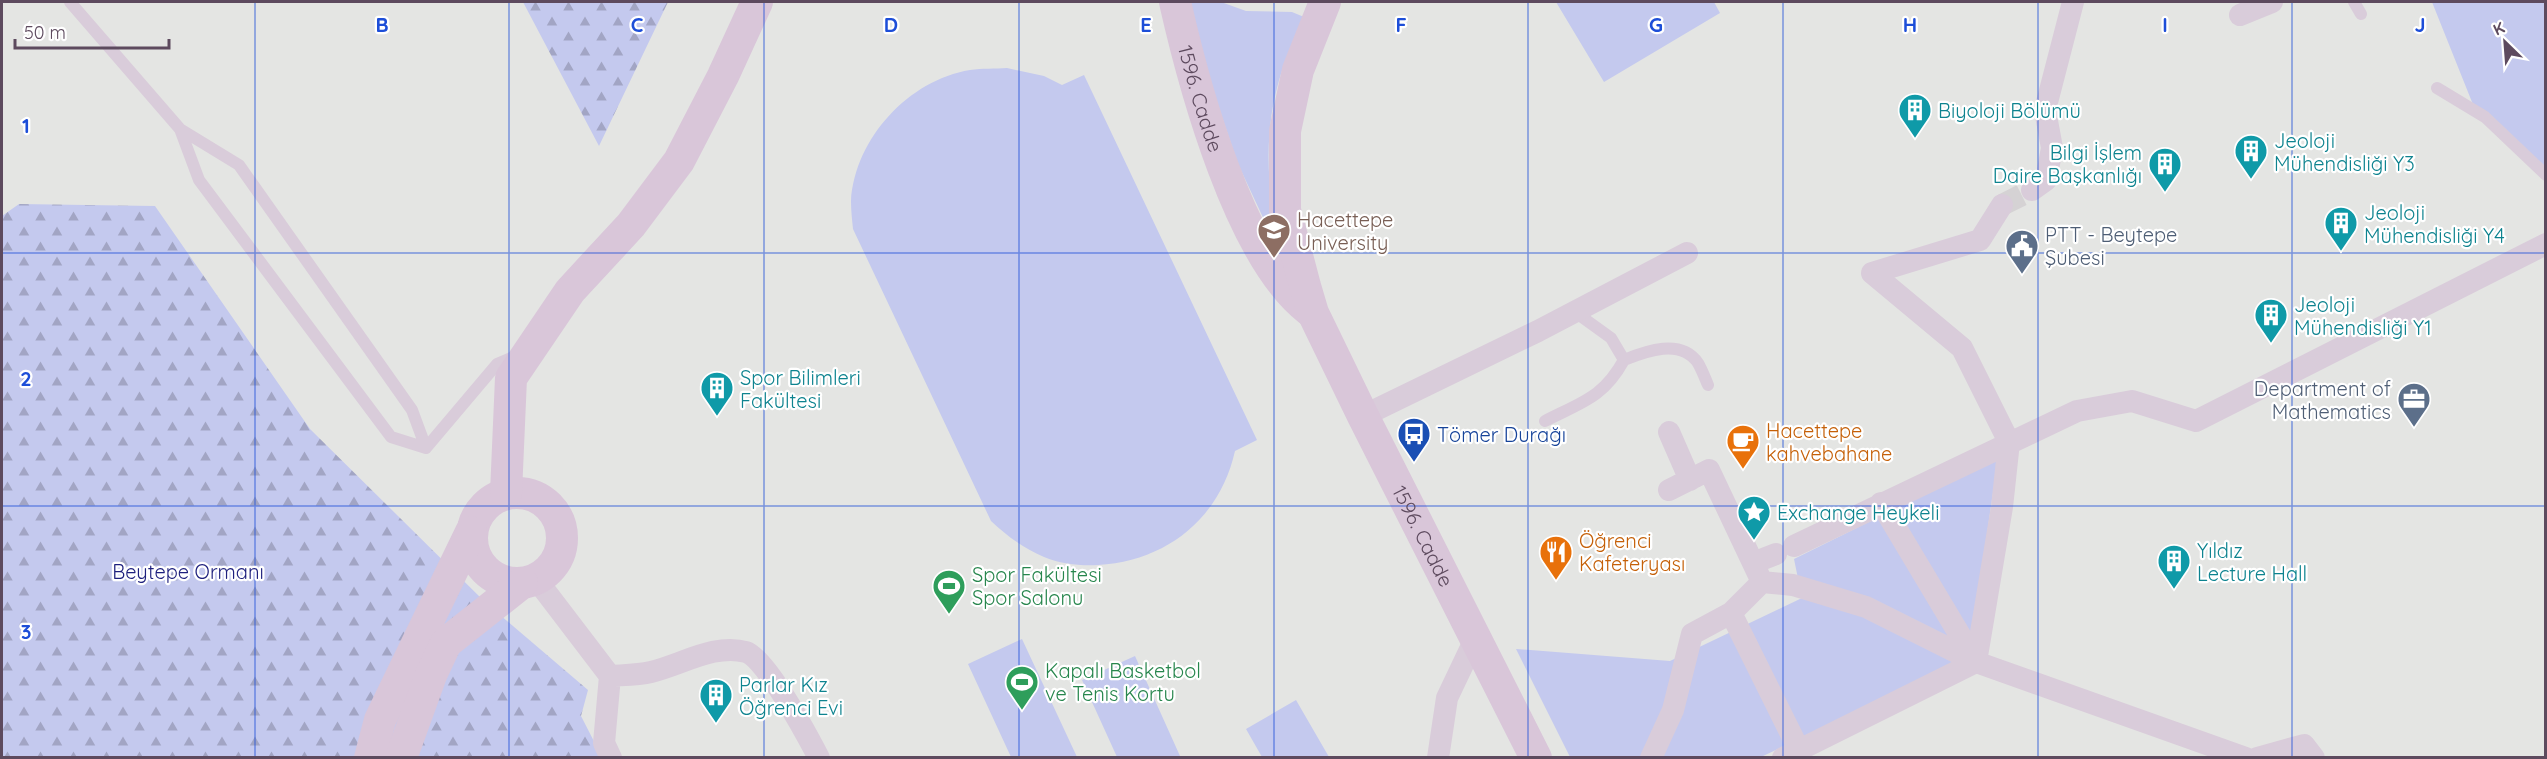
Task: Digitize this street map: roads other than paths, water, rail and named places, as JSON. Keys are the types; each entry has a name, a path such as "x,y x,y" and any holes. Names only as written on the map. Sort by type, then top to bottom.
{"main road":[{"path":"506,494 511,378 570,291 631,225 679,161 723,76 757,2"},
{"name":"1596. Cadde","path":"1175,2 1200,98 1246,223 1271,268 1297,301 1313,313"},
{"name":"1596. Cadde","path":"1325,2 1298,70 1285,131 1285,210 1313,313 1536,758"},
{"path":"370,758 380,720 480,511 492,500 506,494 521,492 536,496 552,510 562,530 562,545 557,559 548,571 529,581 446,643 431,675 401,758"},
{"path":"471,532 474,555 493,577 507,583 529,581"}],"street":[{"path":"2032,190 2046,180 2052,148 2045,110 2073,2"},
{"path":"2240,15 2272,2"},
{"path":"1976,662 2002,507 2009,442 1962,348 1872,273 1980,240 2002,205"},
{"path":"1651,758 1674,710 1692,634 1731,613 1758,573 1785,550 2077,411 2132,401 2196,421 2546,244"},
{"path":"1363,416 1575,312 1688,253"},
{"path":"1669,432 1690,480"},
{"path":"1669,490 1709,470 1758,573 1866,607 1976,662 2246,758"},
{"path":"1881,503 1976,662"},
{"path":"529,581 610,676 604,743 611,758"},
{"path":"1731,613 1791,754 1976,662"},
{"path":"1438,758 1447,698 1476,638"},
{"path":"610,676 651,672 718,651 746,652 758,659 799,720 819,758"},
{"path":"2257,758 2304,745 2314,758"}],"lane":[{"path":"70,2 180,129 239,165 412,410 426,448"},
{"path":"2354,2 2361,14"},
{"path":"2437,88 2485,117 2546,175"},
{"path":"180,129 199,180 391,437 426,448"},
{"path":"1575,312 1611,338 1624,360"},
{"path":"1545,422 1599,393 1613,380 1624,360 1648,350 1676,348 1697,361 1708,385"},
{"path":"426,448 497,364 529,351"}],"tunnel":[{"path":"2002,205 2032,190"}],"place":[{"name":"Biyoloji Bölümü","path":"1915,139"},
{"name":"Jeoloji Mühendisliği Y3","path":"2251,180"},
{"name":"Bilgi İşlem Daire Başkanlığı","path":"2165,193"},
{"name":"Jeoloji Mühendisliği Y4","path":"2341,252"},
{"name":"Hacettepe University","path":"1274,259"},
{"name":"PTT - Beytepe Şubesi","path":"2022,275"},
{"name":"Jeoloji Mühendisliği Y1","path":"2271,344"},
{"name":"Spor Bilimleri Fakültesi","path":"717,417"},
{"name":"Department of Mathematics","path":"2414,428"},
{"name":"Tömer Durağı","path":"1414,463"},
{"name":"Hacettepe kahvebahane","path":"1743,470"},
{"name":"Exchange Heykeli","path":"1754,541"},
{"name":"Öğrenci Kafeteryası","path":"1556,581"},
{"name":"Yıldız Lecture Hall","path":"2174,590"},
{"name":"Spor Fakültesi Spor Salonu","path":"949,615"},
{"name":"Kapalı Basketbol ve Tenis Kortu","path":"1022,711"},
{"name":"Parlar Kız Öğrenci Evi","path":"716,724"}],"park label":[{"name":"Beytepe Ormanı","path":"188,571"}]}
